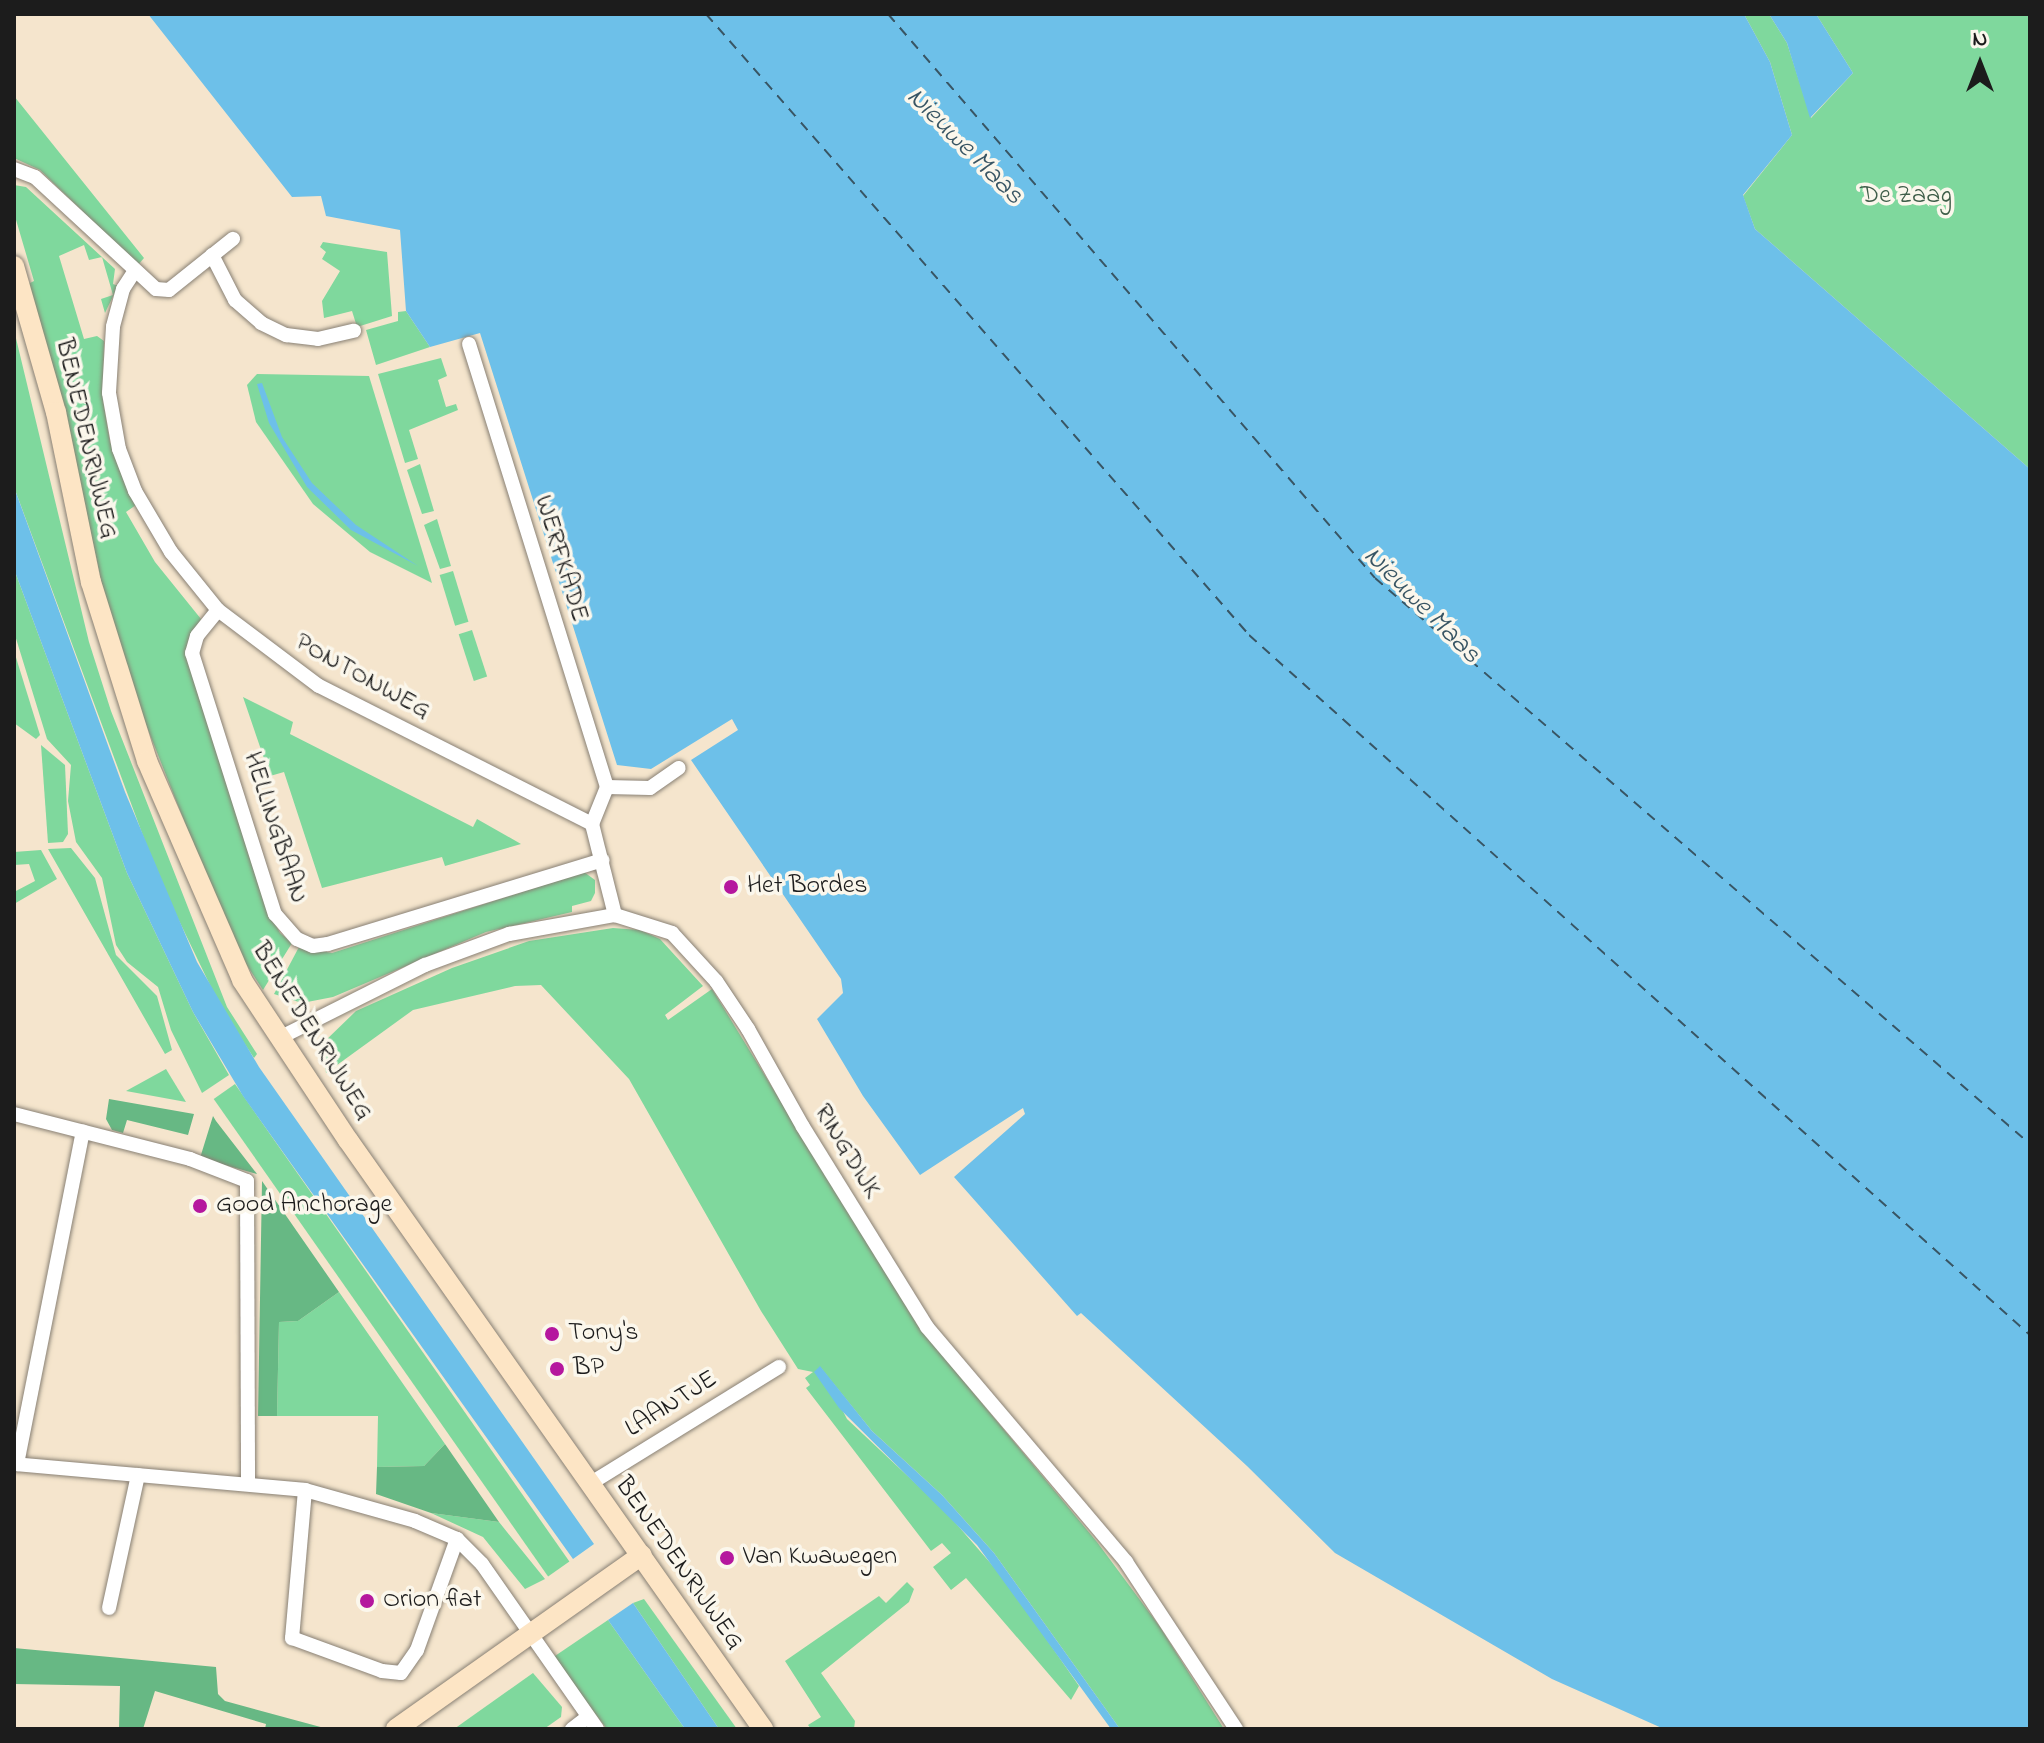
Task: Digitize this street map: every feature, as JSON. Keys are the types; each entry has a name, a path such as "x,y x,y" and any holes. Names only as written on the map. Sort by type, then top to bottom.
{"street":[{"path":"14,169 35,177 134,272 156,289 169,290 233,239"},
{"path":"212,255 235,300 261,323 286,335 318,339 354,331"},
{"name":"BENEDENRIJWEG","path":"14,266 56,412 91,582 147,761 242,980 279,1038 763,1729"},
{"name":"PONTONWEG","path":"134,272 123,289 109,356 119,449 135,491 171,552 218,610 319,686 592,824"},
{"name":"WERFKADE","path":"469,344 607,787"},
{"name":"HELLINGBAAN","path":"218,610 197,636 192,653 275,914 284,931 313,946 328,944 602,860"},
{"path":"615,915 592,824 607,787 650,788 679,768"},
{"name":"RINGDIJK","path":"279,1038 425,965 509,934 615,915 672,933 716,981 927,1327 1126,1562 1236,1729"},
{"path":"14,1114 190,1159 247,1181 248,1481"},
{"path":"83,1131 16,1464 248,1481 305,1490 415,1521 457,1539 482,1564 592,1723 572,1729"},
{"name":"LAANTJE","path":"591,1483 779,1367"},
{"path":"109,1608 138,1475"},
{"path":"305,1490 292,1638 382,1671 401,1673 417,1650 457,1539"},
{"path":"396,1729 642,1555"}],"green space":[{"name":"De Zaag","path":"1744,14 1769,14 1787,43 1811,118 1853,73 1816,14 2030,14 2030,469 1755,229 1743,196 1792,135 1770,62"},
{"path":"14,96 144,258 138,265 40,170 14,158"},
{"path":"14,185 26,187 102,257 89,260 84,245 59,256 84,339 97,336 104,341 103,400 110,442 136,505 126,512 155,562 201,619 188,642 190,667 265,905 280,933 292,943 263,990 233,944 137,702 105,598 58,384 28,284 34,281 14,213"},
{"path":"323,242 387,252 392,316 357,327 352,311 324,318 322,301 340,271 322,259 326,252 320,247"},
{"path":"102,257 115,269 113,284 118,286 105,313 101,299 113,295"},
{"path":"406,311 430,347 376,365 366,330 398,321 398,312"},
{"path":"14,330 89,642 111,711 227,1007 257,1054 254,1058 221,1008 159,879 14,487"},
{"path":"441,358 447,376 438,380 446,407 456,404 458,410 409,430 418,459 405,463 378,374"},
{"path":"257,374 369,376 432,583 370,552 313,504 256,422 247,385"},
{"path":"420,464 434,511 422,514 407,470"},
{"path":"437,519 451,566 440,569 424,525"},
{"path":"14,569 127,873 193,1012 229,1075 202,1093 171,1030 158,987 127,962 116,945 102,878 76,842 68,801 71,765 47,739 14,632"},
{"path":"453,571 468,622 455,626 440,575"},
{"path":"472,630 487,677 474,681 459,634"},
{"path":"14,651 40,735 36,739 14,723"},
{"path":"243,697 293,722 290,734 473,827 477,819 521,844 445,866 442,857 322,888 284,772 270,776"},
{"path":"41,745 65,765 68,834 63,842 48,843"},
{"path":"71,848 95,878 116,955 157,996 172,1050 165,1054 48,849"},
{"path":"41,850 57,879 14,904 14,892 35,881 29,864 14,865 14,852"},
{"path":"584,872 595,880 595,893 591,901 572,906 572,912 486,932 333,997 302,1003 274,994 299,947 332,953"},
{"path":"613,928 640,930 660,939 703,986 665,1015 668,1020 712,989 918,1326 1097,1542 1160,1627 1224,1729 1120,1729 994,1553 942,1495 872,1431 820,1367 847,1419 946,1512 1006,1581 1079,1686 1071,1700 966,1578 951,1590 933,1567 951,1553 942,1543 931,1551 806,1388 810,1385 805,1378 813,1372 798,1369 761,1311 629,1079 541,985 515,986 413,1010 326,1073 323,1043 356,1011 452,968 529,941"},
{"path":"166,1069 186,1102 126,1091"},
{"path":"235,1084 569,1562 548,1576 214,1099"},
{"path":"109,1099 194,1114 188,1135 127,1120 123,1133 112,1130 106,1119"},
{"path":"213,1116 216,1121 257,1174 200,1158"},
{"path":"262,1181 339,1292 298,1321 279,1322 277,1416 258,1416"},
{"path":"339,1292 445,1444 424,1466 377,1467 378,1416 277,1416 279,1322 298,1321"},
{"path":"445,1444 499,1522 431,1513 376,1494 377,1467 424,1466"},
{"path":"431,1513 499,1522 545,1579 525,1589 483,1537"},
{"path":"907,1582 914,1589 909,1602 821,1673 855,1721 854,1729 811,1729 808,1725 821,1717 785,1661 879,1596 886,1603"},
{"path":"644,1599 737,1729 719,1729 633,1603"},
{"path":"608,1620 685,1729 607,1729 552,1658"},
{"path":"14,1648 216,1667 218,1694 225,1701 328,1729 265,1729 266,1724 155,1691 143,1729 119,1729 120,1686 14,1684"},
{"path":"533,1673 562,1707 561,1717 544,1729 454,1729"}],"water":[{"name":"Nieuwe Maas","path":"148,14 1744,14 1770,62 1792,135 1743,195 1755,229 2030,469 2030,1729 1664,1729 1552,1679 1335,1553 1247,1466 1081,1313 1077,1316 954,1177 1025,1114 1023,1108 920,1175 863,1096 817,1019 843,993 841,979 691,760 738,730 732,719 651,769 617,765 480,333 430,347 406,311 400,230 326,216 321,196 292,197"},
{"path":"1769,14 1816,14 1853,73 1810,118 1787,43"},
{"path":"262,383 282,437 312,483 356,525 418,566 351,530 307,487 269,423 257,384"},
{"path":"14,487 125,792 197,962 259,1067 594,1544 573,1559 243,1096 193,1012 127,873 14,569"},
{"path":"820,1366 872,1431 942,1495 994,1553 1120,1729 1111,1729 977,1545 839,1408 814,1372"},
{"path":"633,1603 719,1729 685,1729 608,1620"}],"ferry route":[{"path":"706,14 1249,635 2030,1335"},
{"path":"888,14 1375,578 2030,1144"}],"place":[{"name":"Het Bordes","path":"731,887"},
{"name":"Good Anchorage","path":"200,1206"},
{"name":"Tony's","path":"552,1334"},
{"name":"BP","path":"557,1369"},
{"name":"Van Kwawegen","path":"727,1558"},
{"name":"Orion flat","path":"367,1601"}]}
